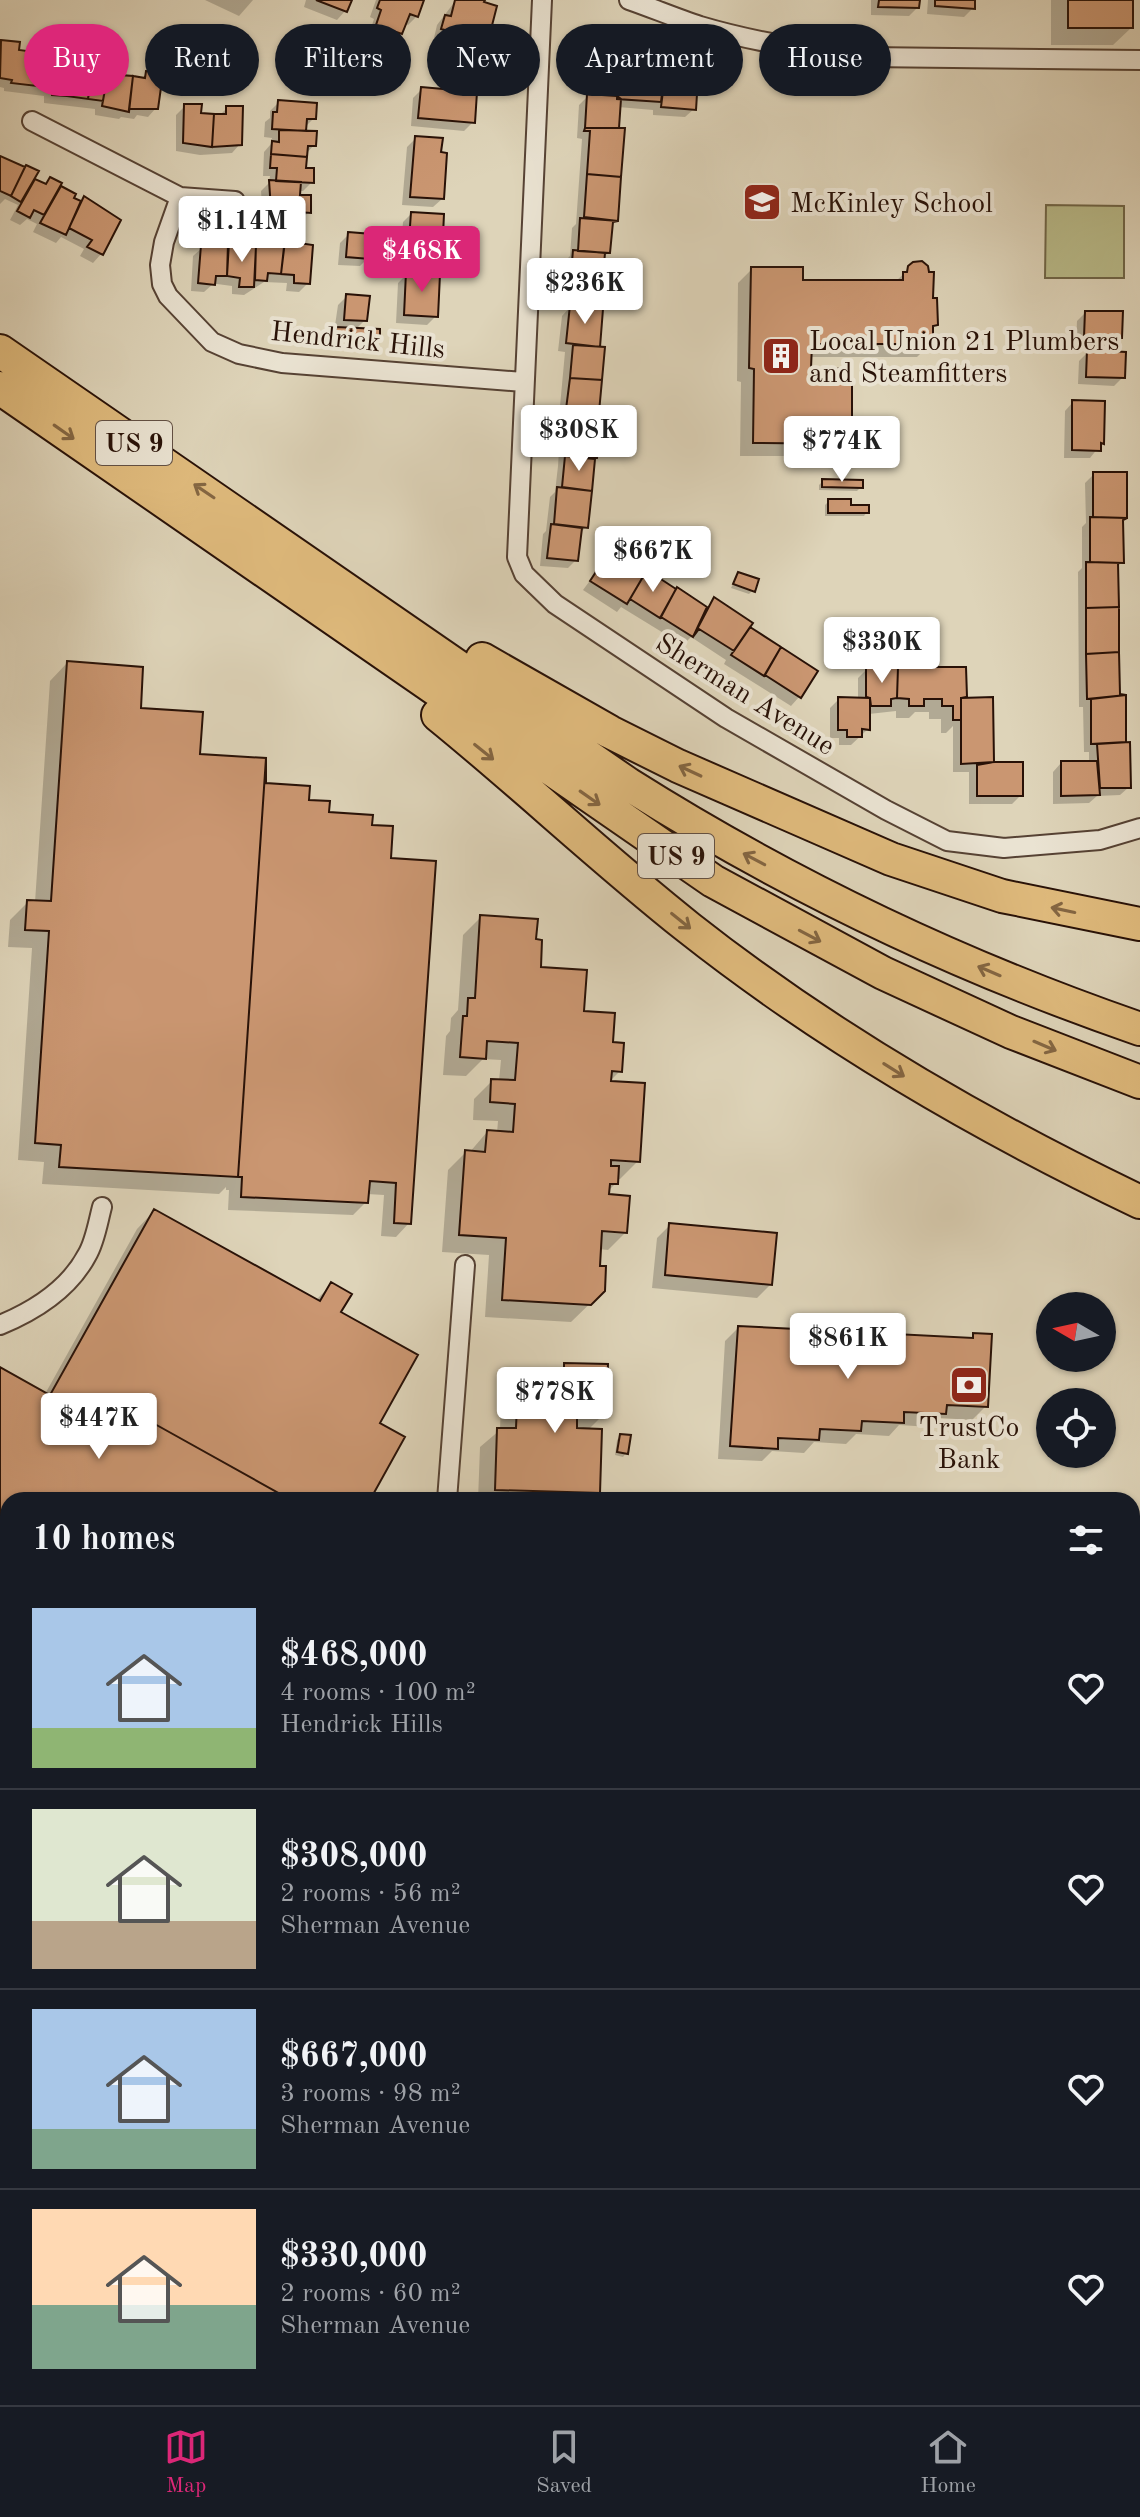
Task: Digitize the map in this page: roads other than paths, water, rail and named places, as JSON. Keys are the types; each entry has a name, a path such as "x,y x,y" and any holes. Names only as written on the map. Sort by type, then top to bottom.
{"highway":[{"name":"US 9","path":"0,351 598,803 727,890 826,945 908,985 1011,1032 1140,1082"},
{"name":"US 9","path":"0,388 734,848 899,932 1079,1008 1140,1029"},
{"path":"259,548 610,732 758,802 891,859 946,879 1059,910 1140,924"},
{"path":"259,548 656,901 742,967 883,1063 952,1104 1075,1171 1140,1202"}],"street":[{"name":"Sherman Avenue","path":"542,0 517,557 524,574 555,604 726,718 886,810 947,841 1004,848 1100,840 1140,828"},
{"path":"629,0 700,26 836,54 866,57 1140,60"},
{"path":"32,121 180,197 235,201"},
{"name":"Hendrick Hills","path":"180,197 164,242 160,265 162,284 168,296 212,342 239,354 282,363 523,382"},
{"path":"0,1325 29,1314 61,1288 88,1255 102,1207"},
{"path":"448,1492 465,1265"}],"place":[{"name":"McKinley School","path":"762,202"},
{"name":"Local Union 21 Plumbers and Steamfitters","path":"781,356"},
{"name":"TrustCo Bank","path":"969,1385"}]}
